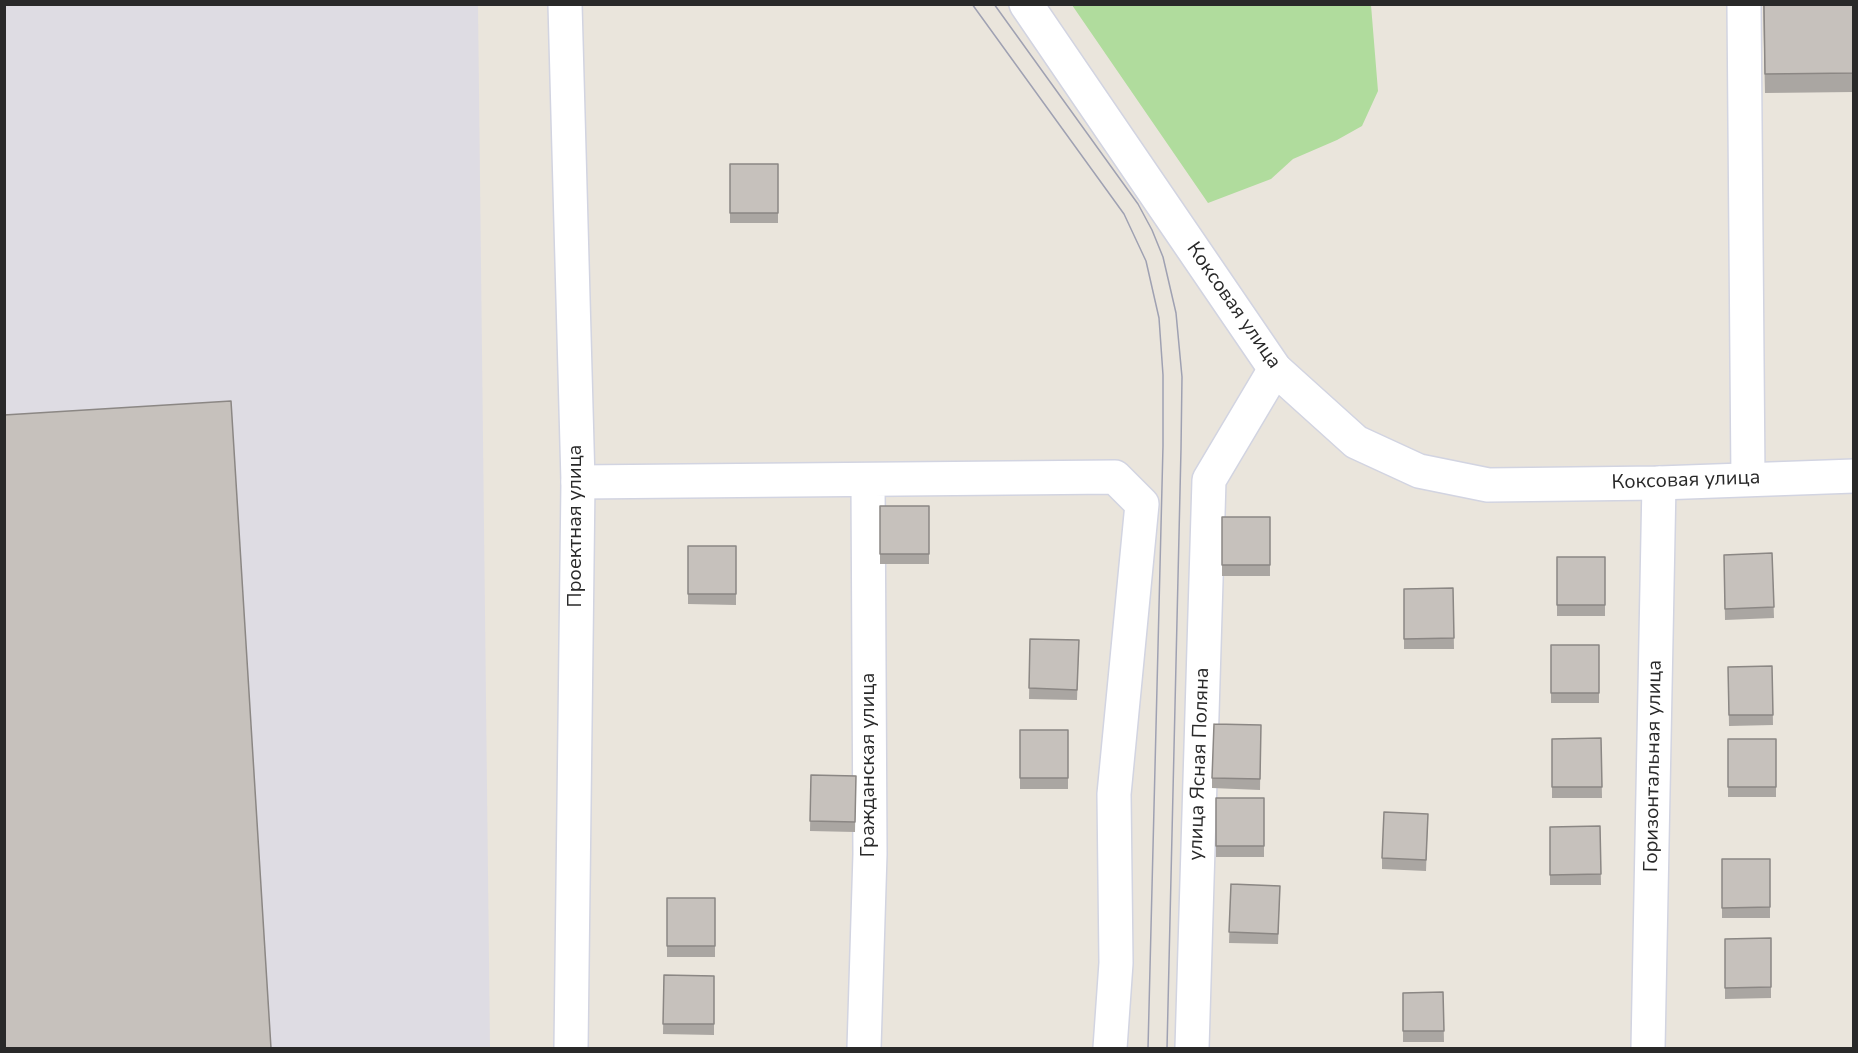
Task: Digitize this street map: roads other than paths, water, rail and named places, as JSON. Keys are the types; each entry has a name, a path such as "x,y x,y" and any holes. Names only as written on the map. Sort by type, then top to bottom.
{"street":[{"name":"Проектная улица","path":"565,4 578,482 571,1048"},
{"name":"Коксовая улица","path":"1026,4 1275,369 1356,442 1419,471 1488,484 1659,483 1854,476"},
{"path":"1744,4 1748,479"},
{"name":"улица Ясная Поляна","path":"1192,1048 1209,480 1275,369"},
{"path":"578,482 1115,477 1142,504 1114,794 1116,963 1110,1048"},
{"name":"Гражданская улица","path":"864,1048 870,854 868,481"},
{"name":"Горизонтальная улица","path":"1648,1048 1659,483"}],"tram line":[{"path":"972,4 1124,214 1146,261 1159,318 1163,375 1163,446 1148,1048"},
{"path":"994,4 1138,204 1163,257 1176,313 1182,377 1167,1048"}]}
